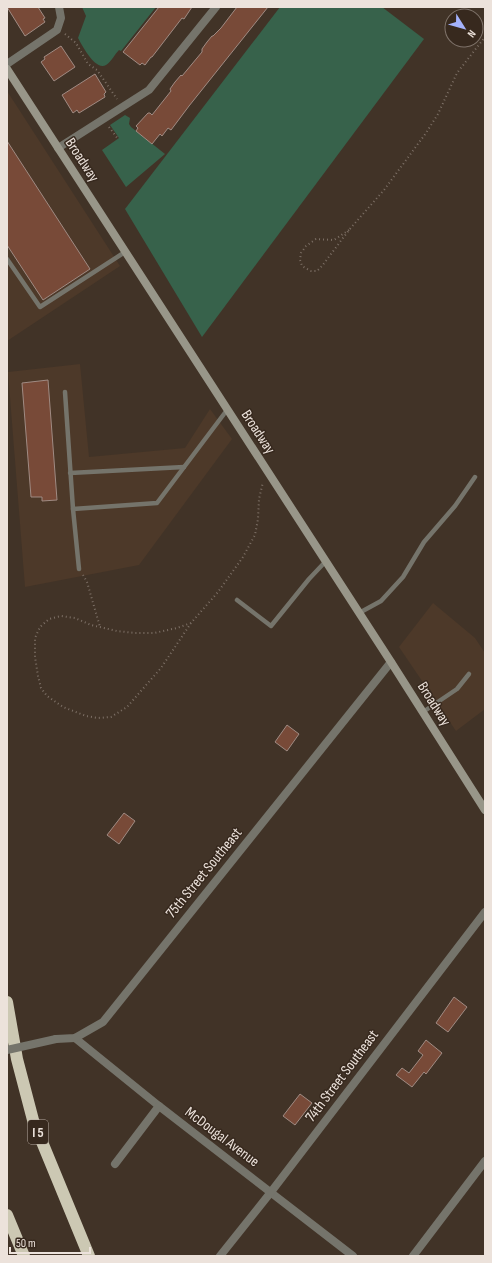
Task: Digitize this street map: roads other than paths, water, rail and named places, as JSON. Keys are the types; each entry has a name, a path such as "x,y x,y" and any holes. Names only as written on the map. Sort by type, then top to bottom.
{"highway":[{"name":"I 5","path":"7,1002 17,1059 33,1120 89,1256"},
{"path":"7,1215 24,1256"}],"street":[{"path":"7,64 57,29 61,18 59,7"},
{"path":"58,148 149,90 216,7"},
{"name":"Broadway","path":"7,70 391,662 485,810"},
{"name":"75th Street Southeast","path":"7,1050 56,1039 75,1038 103,1022 391,662"},
{"name":"74th Street Southeast","path":"220,1256 271,1192 485,912"},
{"name":"McDougal Avenue","path":"75,1038 159,1106 353,1256"},
{"path":"115,1164 159,1106"},
{"path":"413,1256 485,1161"}],"lane":[{"path":"7,259 40,307 125,252"},
{"path":"65,392 73,509 80,569"},
{"path":"73,509 157,503 227,410"},
{"path":"70,473 184,467"},
{"path":"359,613 381,601 403,577 424,542 455,506 475,477"},
{"path":"236,600 271,626 309,579 326,562"},
{"path":"423,712 458,689 469,674"}]}
